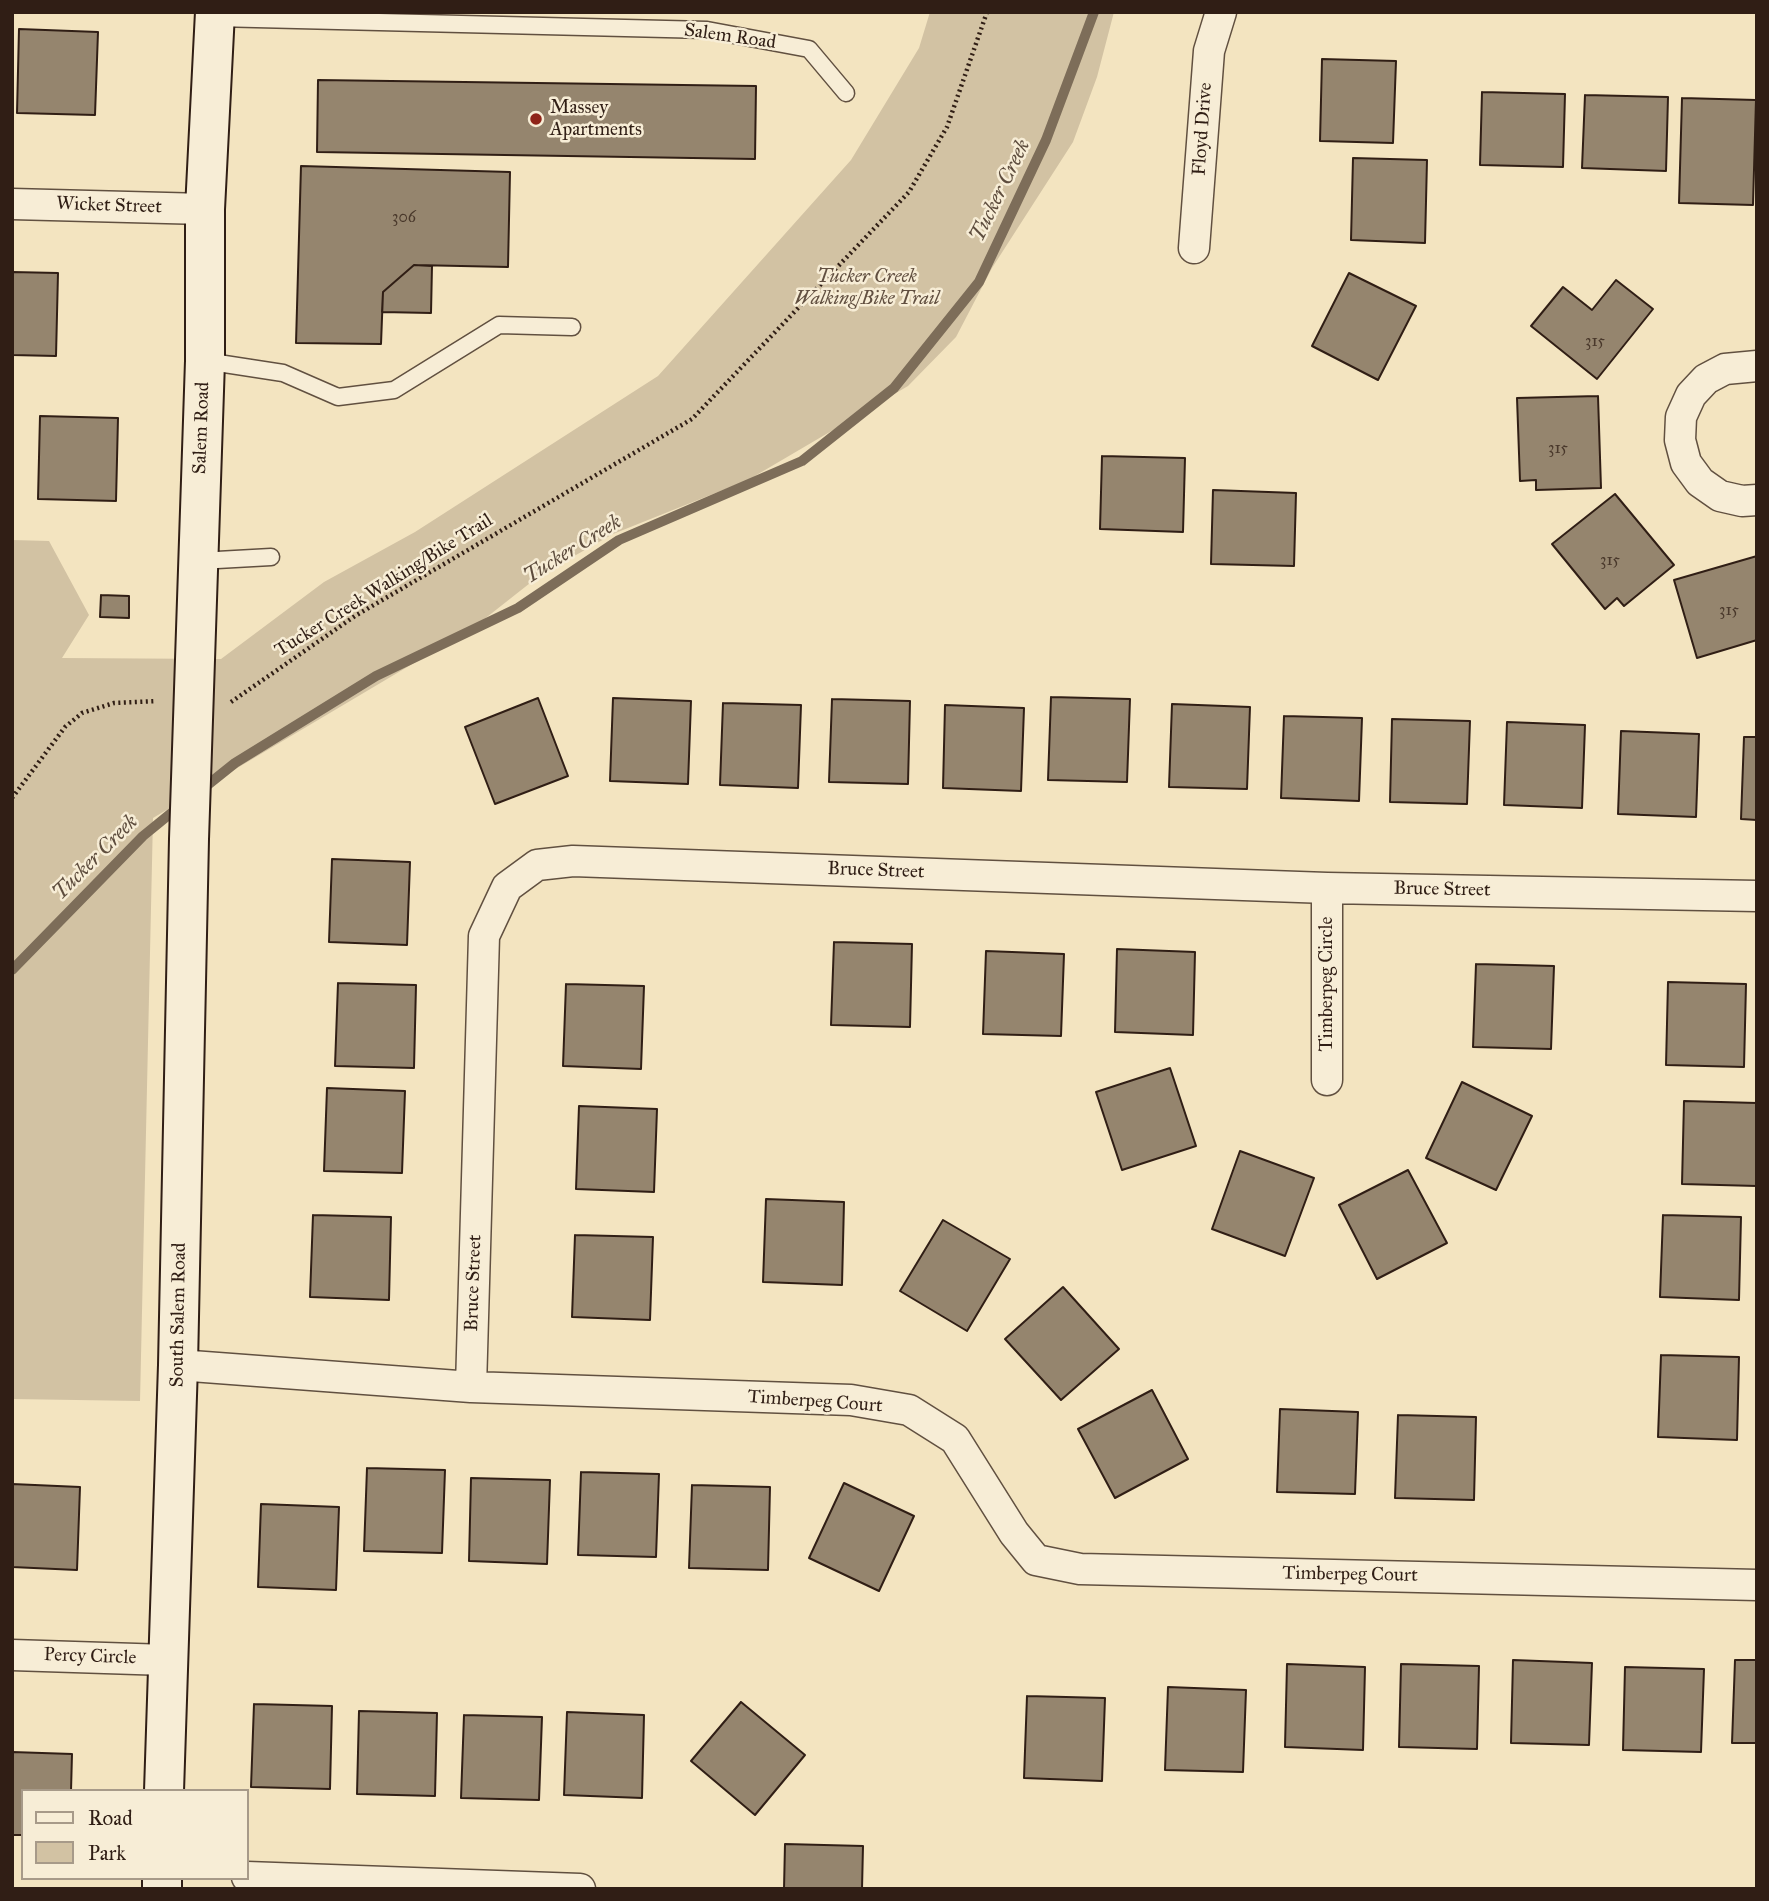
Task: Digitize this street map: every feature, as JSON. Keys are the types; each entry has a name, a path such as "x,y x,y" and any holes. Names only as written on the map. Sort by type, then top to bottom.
{"main road":[{"name":"Salem Road","path":"189,839 196,561 205,362 205,209 215,15"},
{"name":"South Salem Road","path":"164,1789 178,1365 189,839"}],"street":[{"name":"Floyd Drive","path":"1194,248 1209,51 1221,12"},
{"name":"Wicket Street","path":"12,204 205,209"},
{"path":"1757,366 1725,369 1706,379 1691,395 1682,417 1680,440 1686,463 1700,482 1720,496 1742,501 1757,500"},
{"name":"Bruce Street","path":"471,1387 484,936 507,887 537,865 573,861 1327,888 1757,896"},
{"name":"Timberpeg Circle","path":"1327,888 1327,1080"},
{"name":"Timberpeg Court","path":"178,1365 471,1387 851,1400 909,1410 955,1438 1014,1533 1036,1560 1080,1569 1757,1585"},
{"name":"Percy Circle","path":"12,1655 167,1660"},
{"path":"248,1877 580,1889"}],"lane":[{"name":"Salem Road","path":"215,15 707,30 809,49 846,93"},
{"path":"205,362 283,373 338,397 394,390 499,325 572,327"},
{"path":"196,561 271,557"}],"path":[{"name":"Tucker Creek Walking/Bike Trail","path":"235,702 262,678 355,616 692,418 909,192 947,127 987,12"},
{"path":"12,798 65,727 82,713 114,703 168,701"}],"green space":[{"name":"Tucker Creek Walking/Bike Trail","path":"930,12 1114,12 1097,77 1073,142 992,268 956,337 908,386 748,480 613,534 539,576 473,628 153,818 140,1401 12,1399 12,540 49,541 89,615 62,658 221,659 324,582 415,532 658,376 851,160 919,48"}],"building":[{"path":"19,29 98,32 95,115 17,113"},
{"path":"1322,59 1396,61 1393,143 1320,141"},
{"name":"Massey Apartments","path":"318,80 756,86 755,159 317,152"},
{"path":"1482,92 1565,94 1563,167 1480,165"},
{"path":"1585,95 1668,97 1666,171 1582,168"},
{"path":"1682,98 1756,100 1753,205 1679,203"},
{"path":"1353,158 1427,160 1425,243 1351,240"},
{"path":"301,166 510,172 508,267 414,265 383,292 381,344 296,343"},
{"path":"414,265 432,266 431,313 382,312 383,292"},
{"path":"12,272 58,273 56,356 12,355"},
{"path":"1349,273 1416,306 1378,380 1312,346"},
{"path":"1616,280 1653,309 1597,379 1531,326 1563,287 1592,310"},
{"path":"1598,396 1601,488 1536,490 1536,480 1520,481 1517,398"},
{"path":"40,416 118,418 116,501 38,499"},
{"path":"1102,456 1185,458 1183,532 1100,529"},
{"path":"1213,490 1296,493 1294,566 1211,564"},
{"path":"1615,494 1674,565 1624,606 1617,598 1605,609 1552,544"},
{"path":"1757,556 1757,640 1697,658 1674,580"},
{"path":"101,595 129,596 129,618 100,617"},
{"path":"1051,697 1130,699 1127,782 1048,780"},
{"path":"538,698 568,776 495,804 465,727"},
{"path":"613,698 691,701 688,784 610,781"},
{"path":"832,699 910,701 908,784 829,782"},
{"path":"723,703 801,705 798,788 720,785"},
{"path":"1172,704 1250,707 1247,789 1169,787"},
{"path":"945,705 1024,708 1021,791 943,788"},
{"path":"1284,716 1362,718 1359,801 1281,798"},
{"path":"1392,719 1470,721 1467,804 1390,802"},
{"path":"1507,722 1585,725 1582,808 1504,805"},
{"path":"1621,731 1699,734 1696,817 1618,814"},
{"path":"1744,737 1757,737 1757,820 1741,819"},
{"path":"332,859 410,862 407,945 329,942"},
{"path":"834,942 912,944 910,1027 831,1025"},
{"path":"1117,949 1195,952 1193,1035 1115,1032"},
{"path":"986,951 1064,954 1061,1036 983,1034"},
{"path":"1476,964 1554,966 1551,1049 1473,1047"},
{"path":"1668,982 1746,984 1744,1067 1666,1065"},
{"path":"338,983 416,985 414,1068 335,1066"},
{"path":"566,984 644,986 641,1069 563,1066"},
{"path":"1170,1068 1196,1146 1122,1170 1096,1092"},
{"path":"1462,1082 1532,1116 1496,1190 1426,1158"},
{"path":"327,1088 405,1091 402,1173 324,1171"},
{"path":"1684,1101 1757,1103 1757,1186 1682,1184"},
{"path":"579,1106 657,1109 654,1192 576,1189"},
{"path":"1240,1151 1314,1178 1285,1256 1212,1229"},
{"path":"1408,1170 1447,1243 1377,1279 1339,1205"},
{"path":"766,1199 844,1202 842,1285 763,1282"},
{"path":"313,1215 391,1217 389,1300 310,1297"},
{"path":"1663,1215 1741,1217 1739,1300 1660,1297"},
{"path":"943,1220 1010,1259 967,1331 900,1291"},
{"path":"575,1235 653,1237 650,1320 572,1317"},
{"path":"1063,1287 1119,1349 1061,1400 1005,1339"},
{"path":"1661,1355 1739,1357 1737,1440 1658,1437"},
{"path":"1152,1390 1188,1459 1115,1498 1078,1429"},
{"path":"1280,1409 1358,1412 1355,1494 1277,1492"},
{"path":"1398,1415 1476,1417 1474,1500 1395,1498"},
{"path":"367,1468 445,1470 442,1553 364,1551"},
{"path":"581,1472 659,1474 656,1557 578,1555"},
{"path":"471,1478 550,1480 547,1564 469,1561"},
{"path":"844,1483 914,1516 879,1591 809,1558"},
{"path":"12,1484 80,1487 77,1570 12,1567"},
{"path":"692,1485 770,1487 768,1570 689,1568"},
{"path":"261,1504 339,1507 336,1590 258,1587"},
{"path":"1513,1660 1592,1663 1589,1745 1511,1743"},
{"path":"1735,1660 1757,1660 1757,1743 1732,1743"},
{"path":"1287,1664 1365,1667 1363,1750 1285,1747"},
{"path":"1401,1664 1479,1666 1477,1749 1399,1747"},
{"path":"1625,1667 1704,1669 1701,1752 1623,1750"},
{"path":"1168,1687 1246,1690 1243,1772 1165,1770"},
{"path":"1027,1696 1105,1698 1102,1781 1024,1778"},
{"path":"741,1702 805,1755 755,1815 691,1761"},
{"path":"254,1704 332,1706 330,1789 251,1787"},
{"path":"359,1711 437,1713 435,1796 357,1794"},
{"path":"567,1712 644,1715 642,1798 564,1795"},
{"path":"464,1715 542,1717 539,1800 461,1798"},
{"path":"12,1752 72,1754 71,1789 21,1789 21,1835 12,1835"},
{"path":"785,1844 863,1846 862,1889 784,1889"}],"waterway":[{"name":"Tucker Creek","path":"200,791 235,763 376,676 518,608 619,540 802,461 894,388 979,282 1046,140 1094,12"},
{"name":"Tucker Creek","path":"12,970 143,836 181,805"}],"place":[{"name":"Massey Apartments","path":"536,119"}]}
